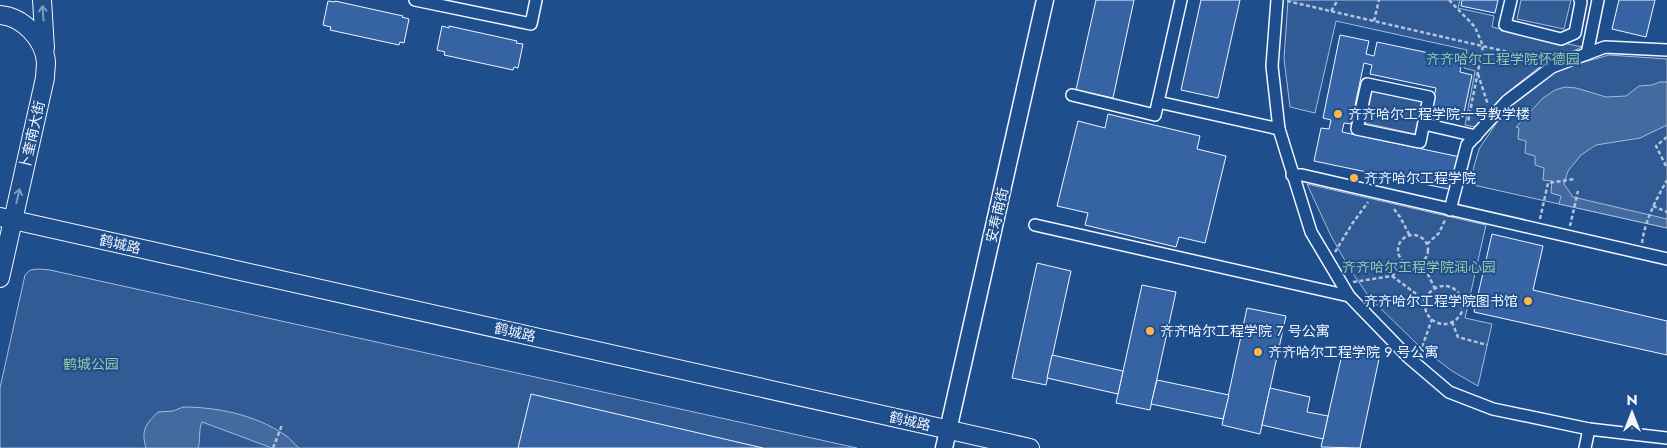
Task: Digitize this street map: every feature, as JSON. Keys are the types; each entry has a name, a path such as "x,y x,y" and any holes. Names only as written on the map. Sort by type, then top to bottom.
{"main road":[{"path":"42,0 46,61"},
{"name":"卜奎南大街","path":"0,15 20,22 33,32 42,46 46,61 45,78 6,218 0,278"},
{"name":"鹤城路","path":"6,218 1030,448"}],"street":[{"path":"415,0 531,24 536,0"},
{"name":"安寿南街","path":"944,448 1045,0"},
{"path":"1072,95 1155,114 1181,0"},
{"path":"1277,0 1272,66 1279,129 1311,232 1349,296 1416,364 1449,392 1492,408 1589,429 1667,438"},
{"path":"1511,0 1505,26 1561,39 1575,33 1580,4 1595,12"},
{"path":"1587,54 1598,0"},
{"path":"1450,210 1470,135 1492,117 1507,101 1552,67 1605,47 1667,50"},
{"path":"1367,84 1429,97 1424,124 1420,142 1357,129 1367,84"},
{"path":"1158,102 1279,129"},
{"path":"1424,124 1470,135"},
{"path":"1292,175 1667,259"},
{"path":"1035,225 1349,296"},
{"path":"1585,448 1589,429"}],"path":[{"path":"1284,0 1561,64"},
{"path":"1331,11 1338,0"},
{"path":"1374,21 1379,0"},
{"path":"1449,0 1460,14 1475,27 1483,46 1470,135"},
{"path":"1478,73 1492,117"},
{"path":"1667,137 1656,146 1667,168"},
{"path":"1538,230 1548,183 1575,179"},
{"path":"1644,230 1653,206 1667,180"},
{"path":"1572,212 1578,191"},
{"path":"1328,261 1352,224 1379,193 1400,217 1410,236"},
{"path":"1653,206 1667,212"},
{"path":"1427,244 1439,233 1450,210"},
{"path":"1410,236 1418,236 1427,244 1427,256 1422,262 1415,265 1406,263 1400,256 1399,247 1404,239 1410,236"},
{"path":"1422,262 1435,289"},
{"path":"1342,284 1392,276 1406,263"},
{"path":"1392,276 1426,301"},
{"path":"1452,288 1461,298 1462,310 1459,316 1452,322 1443,324 1432,320 1426,309 1426,301 1430,293 1435,289 1452,288"},
{"path":"1416,364 1432,320"},
{"path":"1452,322 1458,338 1487,345"},
{"path":"273,448 282,425"}],"shaded area":[{"name":"齐齐哈尔工程学院怀德园","path":"1288,0 1460,0 1458,8 1494,16 1492,27 1582,47 1542,65 1504,95 1476,127 1465,125 1475,71 1464,68 1467,50 1336,21 1315,113 1290,107 1284,59"},
{"path":"1521,0 1571,0 1564,29 1517,19"},
{"path":"1609,55 1667,59 1667,228 1469,184 1479,149 1510,103 1556,70"},
{"path":"1667,82 1667,125 1640,138 1596,145 1581,155 1568,171 1564,184 1573,197 1667,219 1667,228 1559,204 1561,196 1551,193 1552,181 1543,180 1544,168 1535,165 1535,156 1525,153 1526,141 1518,139 1519,128 1516,127 1543,98 1555,90 1565,87 1576,88 1606,97 1626,96 1639,86"},
{"path":"1372,90 1422,101 1415,134 1365,123"},
{"name":"齐齐哈尔工程学院润心园","path":"1307,184 1486,225 1465,318 1492,324 1478,386 1452,371 1418,345 1370,298 1351,271 1331,236"},
{"name":"鹤城公园","path":"39,269 857,448 0,448 0,388 25,275 30,270"},
{"path":"183,407 223,411 249,417 287,436 299,448 272,448 202,422 198,448 146,448 144,432 147,424 158,412 173,411"}],"building":[{"path":"1096,0 1134,0 1113,98 1076,90"},
{"path":"1201,0 1240,0 1218,98 1181,90"},
{"path":"1462,0 1498,0 1495,13 1461,6"},
{"path":"1619,0 1655,0 1646,37 1612,29"},
{"path":"328,1 403,16 409,19 404,43 400,42 399,45 330,30 331,27 323,25"},
{"path":"442,26 517,41 516,43 523,44 518,68 514,67 513,70 444,55 445,52 437,50"},
{"name":"齐齐哈尔工程学院一号教学楼","path":"1340,35 1369,41 1366,54 1374,56 1377,42 1462,60 1460,72 1472,75 1463,117 1431,111 1436,88 1370,74 1372,65 1364,63 1351,124 1344,123 1342,132 1460,157 1453,190 1314,161 1321,128 1329,129 1331,120 1323,118"},
{"path":"1108,114 1200,136 1197,149 1226,156 1205,243 1179,237 1176,247 1085,225 1088,213 1057,206 1078,121 1105,128"},
{"name":"齐齐哈尔工程学院图书馆","path":"1492,234 1543,246 1533,290 1667,321 1667,355 1474,312"},
{"path":"1037,263 1071,271 1046,385 1012,378"},
{"name":"齐齐哈尔工程学院 7 号公寓","path":"1142,285 1176,292 1150,410 1116,403"},
{"name":"齐齐哈尔工程学院 9 号公寓","path":"1247,308 1286,316 1260,434 1222,425"},
{"path":"1343,350 1379,359 1360,448 1321,447"},
{"path":"1052,355 1123,371 1118,394 1047,378"},
{"path":"1157,380 1229,395 1223,419 1151,404"},
{"path":"1270,388 1310,397 1307,412 1328,416 1323,439 1262,425"},
{"path":"531,394 763,448 518,448"}],"place":[{"name":"齐齐哈尔工程学院一号教学楼","path":"1338,114"},
{"name":"齐齐哈尔工程学院","path":"1354,178"},
{"name":"齐齐哈尔工程学院图书馆","path":"1528,301"},
{"name":"齐齐哈尔工程学院 7 号公寓","path":"1150,331"},
{"name":"齐齐哈尔工程学院 9 号公寓","path":"1258,352"}]}
